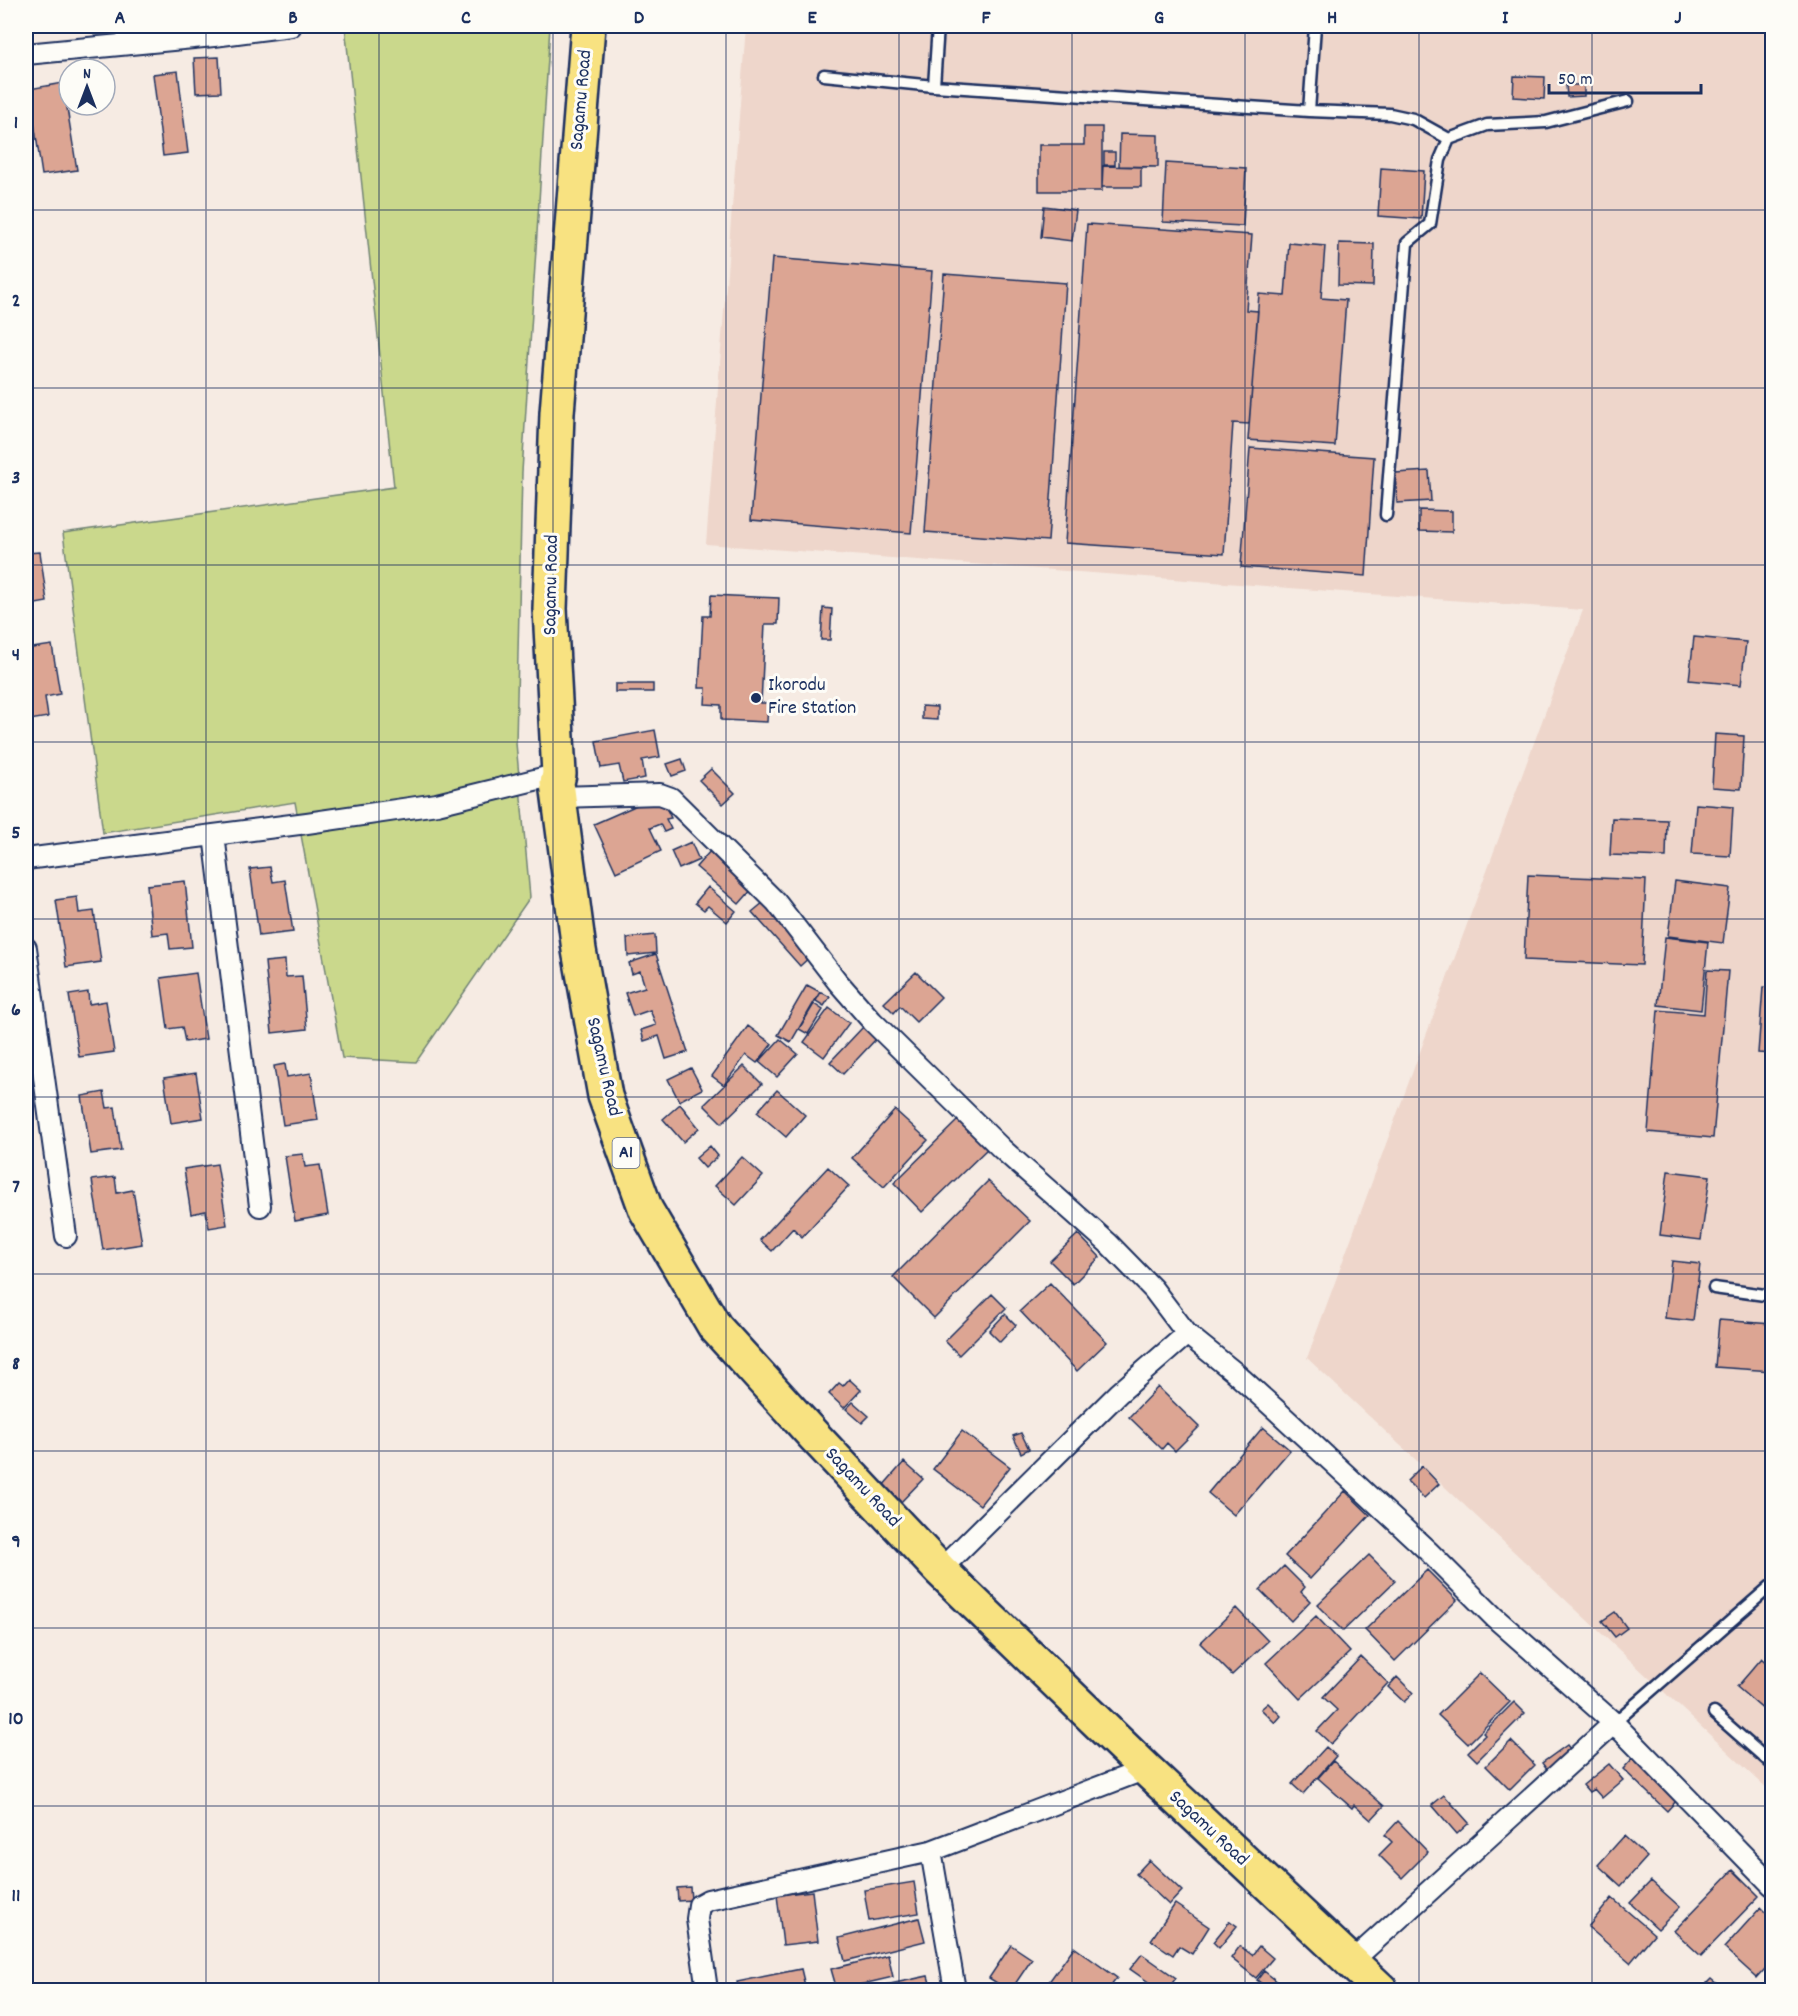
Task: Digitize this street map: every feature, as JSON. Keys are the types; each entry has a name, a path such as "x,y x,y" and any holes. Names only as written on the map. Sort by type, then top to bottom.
{"highway":[{"name":"Sagamu Road","path":"588,26 556,447 550,609 559,785 579,950 605,1096 646,1210 715,1327 940,1570 1146,1769 1381,1990"}],"street":[{"path":"26,54 214,36 291,26"},
{"path":"26,859 214,835 559,785 660,794 671,798 776,902 837,981 872,1021 1002,1149 1108,1243 1153,1289 1187,1334 1274,1408 1428,1551 1494,1617 1614,1723 1773,1885"},
{"path":"214,835 260,1206"},
{"path":"26,948 66,1236"},
{"path":"940,1570 1119,1393 1187,1334"},
{"path":"1350,1962 1614,1723"},
{"path":"706,1990 697,1919 699,1905 708,1900 931,1851 1146,1769"},
{"path":"931,1851 955,1990"}],"lane":[{"path":"934,86 938,26"},
{"path":"1309,111 1315,26"},
{"path":"824,75 934,86 1309,111 1390,114 1413,119 1449,139"},
{"path":"1386,515 1407,243 1430,224 1440,160 1449,139 1487,125 1546,122 1628,101"},
{"path":"1714,1288 1773,1296"},
{"path":"1614,1723 1773,1585"},
{"path":"1714,1713 1773,1764"}],"shaded area":[{"path":"746,26 1772,26 1772,1793 1307,1358 1583,610 706,544"}],"green space":[{"path":"345,26 550,26 522,472 516,743 530,897 416,1062 342,1058 295,802 103,833 63,533 394,487"}],"building":[{"path":"219,57 221,92 196,93 194,58"},
{"path":"178,71 188,153 163,156 153,74"},
{"path":"1514,76 1545,77 1544,99 1513,97"},
{"path":"57,84 57,117 68,117 77,170 42,175 29,89"},
{"path":"1566,85 1584,85 1584,96 1567,97"},
{"path":"1084,127 1102,127 1102,191 1039,191 1039,145 1084,145"},
{"path":"1120,134 1158,135 1158,167 1119,166"},
{"path":"1104,152 1115,152 1115,165 1104,165"},
{"path":"1166,163 1246,168 1243,226 1163,222"},
{"path":"1103,166 1141,167 1141,187 1102,187"},
{"path":"1381,168 1424,171 1421,219 1378,216"},
{"path":"1044,206 1076,210 1072,241 1041,237"},
{"path":"1087,224 1252,235 1246,310 1258,311 1249,424 1233,423 1224,554 1065,543"},
{"path":"1289,243 1325,246 1321,298 1346,300 1335,446 1248,440 1259,294 1285,296"},
{"path":"1339,243 1374,244 1373,286 1338,285"},
{"path":"772,258 932,271 911,533 751,520"},
{"path":"944,274 1066,283 1048,541 925,532"},
{"path":"1250,448 1374,457 1366,576 1241,567"},
{"path":"1429,471 1431,501 1397,503 1395,473"},
{"path":"1419,510 1452,511 1452,532 1419,531"},
{"path":"40,552 47,602 30,605 32,621 26,622 26,553"},
{"path":"711,595 779,598 778,624 765,624 761,703 768,703 767,722 721,720 721,705 705,704 706,688 699,688 703,616 710,616"},
{"path":"823,608 832,609 830,640 821,640"},
{"path":"1694,637 1746,642 1741,685 1689,680"},
{"path":"52,645 60,694 45,697 48,717 30,720 26,694 26,649"},
{"path":"615,684 653,684 653,692 615,692"},
{"path":"922,706 937,707 937,720 922,719"},
{"path":"655,730 660,757 642,760 645,778 623,782 619,765 601,768 596,741"},
{"path":"1715,734 1744,736 1741,789 1712,787"},
{"path":"682,759 686,771 672,776 667,764"},
{"path":"711,769 735,793 723,804 699,780"},
{"path":"660,795 671,818 666,819 671,829 664,832 660,824 650,828 661,851 616,872 594,824"},
{"path":"1696,804 1733,807 1730,856 1692,854"},
{"path":"1612,818 1667,820 1666,857 1610,855"},
{"path":"691,842 699,860 679,869 671,851"},
{"path":"711,850 754,887 739,904 696,867"},
{"path":"270,867 273,882 285,880 293,932 259,936 250,869"},
{"path":"1528,875 1646,880 1642,965 1524,960"},
{"path":"185,881 192,947 170,949 168,933 152,935 147,885"},
{"path":"1675,881 1730,888 1723,943 1668,936"},
{"path":"708,887 736,911 727,922 708,906 704,910 695,903"},
{"path":"77,897 79,913 94,911 101,962 66,967 56,900"},
{"path":"764,902 812,955 800,966 752,912"},
{"path":"655,935 656,953 628,956 627,938"},
{"path":"1665,937 1708,942 1701,1010 1658,1005"},
{"path":"656,954 688,1052 666,1059 659,1036 644,1041 641,1030 656,1025 650,1010 633,1016 625,993 645,987 640,971 632,974 629,963"},
{"path":"285,960 286,977 302,976 307,1029 272,1033 265,962"},
{"path":"1707,970 1728,971 1713,1138 1648,1132 1658,1010 1704,1014"},
{"path":"916,972 941,997 916,1022 900,1006 894,1013 884,1003"},
{"path":"196,973 206,1039 185,1042 182,1027 168,1029 161,978"},
{"path":"807,985 820,992 791,1042 778,1035"},
{"path":"1763,987 1772,988 1772,1054 1758,1053"},
{"path":"88,992 89,1004 106,1001 114,1052 79,1057 69,995"},
{"path":"821,992 830,997 824,1006 816,1001"},
{"path":"814,1004 823,1010 808,1034 799,1029"},
{"path":"829,1008 849,1023 824,1057 804,1042"},
{"path":"748,1026 772,1044 757,1063 746,1055 724,1085 712,1076"},
{"path":"864,1026 877,1038 843,1074 830,1062"},
{"path":"780,1039 798,1054 777,1077 759,1062"},
{"path":"285,1064 287,1077 311,1073 318,1120 283,1125 274,1066"},
{"path":"744,1066 762,1084 722,1123 704,1105"},
{"path":"691,1068 702,1089 679,1101 668,1079"},
{"path":"196,1073 203,1118 171,1123 164,1078"},
{"path":"777,1090 805,1115 786,1137 757,1112"},
{"path":"104,1092 107,1108 115,1107 121,1150 91,1154 82,1096"},
{"path":"680,1104 699,1128 683,1142 663,1119"},
{"path":"895,1110 928,1140 884,1187 852,1158"},
{"path":"958,1120 987,1149 922,1212 894,1183"},
{"path":"710,1146 718,1156 705,1168 696,1158"},
{"path":"303,1154 305,1167 320,1165 328,1215 295,1221 285,1156"},
{"path":"742,1157 763,1176 736,1205 715,1186"},
{"path":"217,1164 227,1225 209,1228 206,1211 191,1214 184,1169"},
{"path":"828,1167 849,1186 802,1237 793,1228 772,1251 760,1240"},
{"path":"1668,1171 1710,1176 1701,1240 1660,1235"},
{"path":"115,1177 117,1193 133,1190 142,1244 103,1250 92,1180"},
{"path":"988,1181 1030,1221 934,1318 893,1277"},
{"path":"26,1206 31,1252 26,1253"},
{"path":"1772,1212 1772,1253 1770,1252"},
{"path":"1078,1234 1100,1257 1073,1284 1050,1261"},
{"path":"1672,1261 1700,1264 1693,1321 1665,1318"},
{"path":"1050,1283 1107,1342 1077,1371 1020,1311"},
{"path":"992,1294 1006,1308 959,1355 945,1341"},
{"path":"1005,1314 1016,1325 1000,1342 989,1331"},
{"path":"1719,1320 1772,1324 1772,1371 1715,1367"},
{"path":"849,1379 861,1390 844,1408 829,1394 839,1383 843,1386"},
{"path":"1158,1387 1199,1427 1175,1451 1167,1443 1162,1449 1129,1417"},
{"path":"853,1402 869,1416 862,1423 846,1409"},
{"path":"1263,1427 1290,1450 1234,1515 1208,1493"},
{"path":"962,1431 1010,1467 980,1505 933,1469"},
{"path":"1021,1433 1029,1449 1021,1453 1013,1436"},
{"path":"904,1462 923,1479 900,1503 882,1487"},
{"path":"1422,1466 1439,1484 1424,1498 1407,1481"},
{"path":"1345,1491 1370,1515 1310,1579 1285,1556"},
{"path":"1369,1555 1395,1581 1343,1631 1317,1605"},
{"path":"1284,1566 1305,1587 1301,1592 1310,1601 1291,1621 1260,1590"},
{"path":"1427,1570 1457,1600 1395,1661 1365,1630"},
{"path":"1236,1608 1268,1641 1232,1675 1200,1643"},
{"path":"1615,1612 1627,1628 1615,1637 1602,1621"},
{"path":"1316,1616 1350,1652 1300,1699 1266,1663"},
{"path":"1361,1657 1388,1683 1331,1744 1317,1731 1337,1710 1323,1697"},
{"path":"1762,1658 1772,1667 1772,1717 1737,1687"},
{"path":"1480,1673 1510,1702 1468,1744 1438,1715"},
{"path":"1397,1677 1413,1693 1404,1702 1388,1687"},
{"path":"1514,1702 1525,1713 1477,1761 1468,1752 1485,1735 1483,1733"},
{"path":"1268,1703 1281,1716 1275,1723 1261,1709"},
{"path":"1511,1741 1535,1765 1510,1790 1486,1766"},
{"path":"1567,1745 1575,1755 1550,1774 1542,1763"},
{"path":"1326,1747 1336,1756 1303,1794 1292,1784"},
{"path":"1633,1758 1677,1800 1667,1811 1623,1769"},
{"path":"1333,1761 1384,1806 1371,1820 1354,1805 1352,1808 1318,1778"},
{"path":"1609,1764 1623,1780 1602,1798 1594,1789 1589,1792 1583,1785"},
{"path":"1444,1795 1469,1823 1457,1834 1432,1805"},
{"path":"1398,1821 1428,1852 1402,1878 1379,1855 1392,1842 1385,1835"},
{"path":"1624,1836 1647,1857 1621,1886 1598,1865"},
{"path":"1149,1860 1182,1891 1169,1905 1136,1874"},
{"path":"1733,1870 1759,1896 1701,1956 1674,1931"},
{"path":"1651,1881 1680,1907 1658,1929 1630,1903"},
{"path":"914,1882 919,1913 869,1921 864,1890"},
{"path":"690,1887 691,1900 678,1901 677,1888"},
{"path":"812,1891 818,1941 783,1945 777,1895"},
{"path":"1612,1898 1654,1934 1630,1963 1588,1927"},
{"path":"1175,1904 1209,1927 1192,1954 1179,1946 1173,1955 1151,1940"},
{"path":"1761,1907 1772,1918 1772,1961 1757,1978 1724,1948"},
{"path":"919,1918 925,1941 845,1961 839,1938"},
{"path":"1230,1921 1237,1926 1219,1948 1213,1942"},
{"path":"1011,1945 1032,1959 1011,1990 1008,1990 989,1978"},
{"path":"1240,1946 1252,1955 1259,1946 1273,1958 1256,1978 1231,1958"},
{"path":"1074,1947 1117,1978 1108,1990 1043,1990"},
{"path":"1142,1954 1176,1978 1167,1990 1160,1990 1130,1969"},
{"path":"888,1955 893,1977 837,1990 831,1969"},
{"path":"801,1969 806,1990 739,1990 737,1982"},
{"path":"1264,1971 1288,1990 1270,1990 1257,1980"},
{"path":"928,1976 932,1990 862,1990"},
{"path":"1711,1979 1724,1990 1700,1990"}],"place":[{"name":"Ikorodu Fire Station","path":"756,698"}]}
